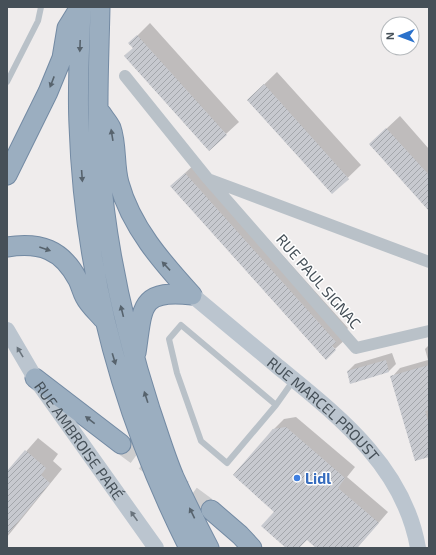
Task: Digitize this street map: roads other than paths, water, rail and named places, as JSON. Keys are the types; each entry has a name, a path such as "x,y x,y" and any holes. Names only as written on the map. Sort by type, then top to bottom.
{"highway":[{"path":"7,175 48,92 62,58 67,28 81,7"},
{"path":"81,7 79,124 82,179 96,282 122,386 158,484 189,548"},
{"path":"100,7 97,108 105,217 114,281 135,362 174,476 209,548"},
{"path":"97,108 111,128 119,183 129,209 142,233 161,260 192,295"},
{"path":"7,247 23,245 42,247 55,252 68,262 79,281 85,298 105,321"},
{"path":"135,362 142,310 148,302 155,297 172,292 192,295"},
{"path":"35,378 121,444"},
{"path":"211,510 240,535 252,548"}],"main road":[{"name":"RUE MARCEL PROUST","path":"192,295 335,414 360,438 379,460 396,484 407,510 418,548"},
{"name":"RUE AMBROISE PARÉ","path":"7,330 35,378 156,548"}],"street":[{"name":"RUE PAUL SIGNAC","path":"125,76 208,179 356,348 429,331"},
{"name":"RUE PAUL SIGNAC","path":"208,179 429,262"}],"lane":[{"path":"7,82 38,21 41,7"},
{"path":"276,405 181,325 168,338 177,373 202,441 227,463 276,405 294,380"}],"tunnel":[{"path":"121,444 211,510"}],"place":[{"name":"Lidl","path":"297,478"}]}
